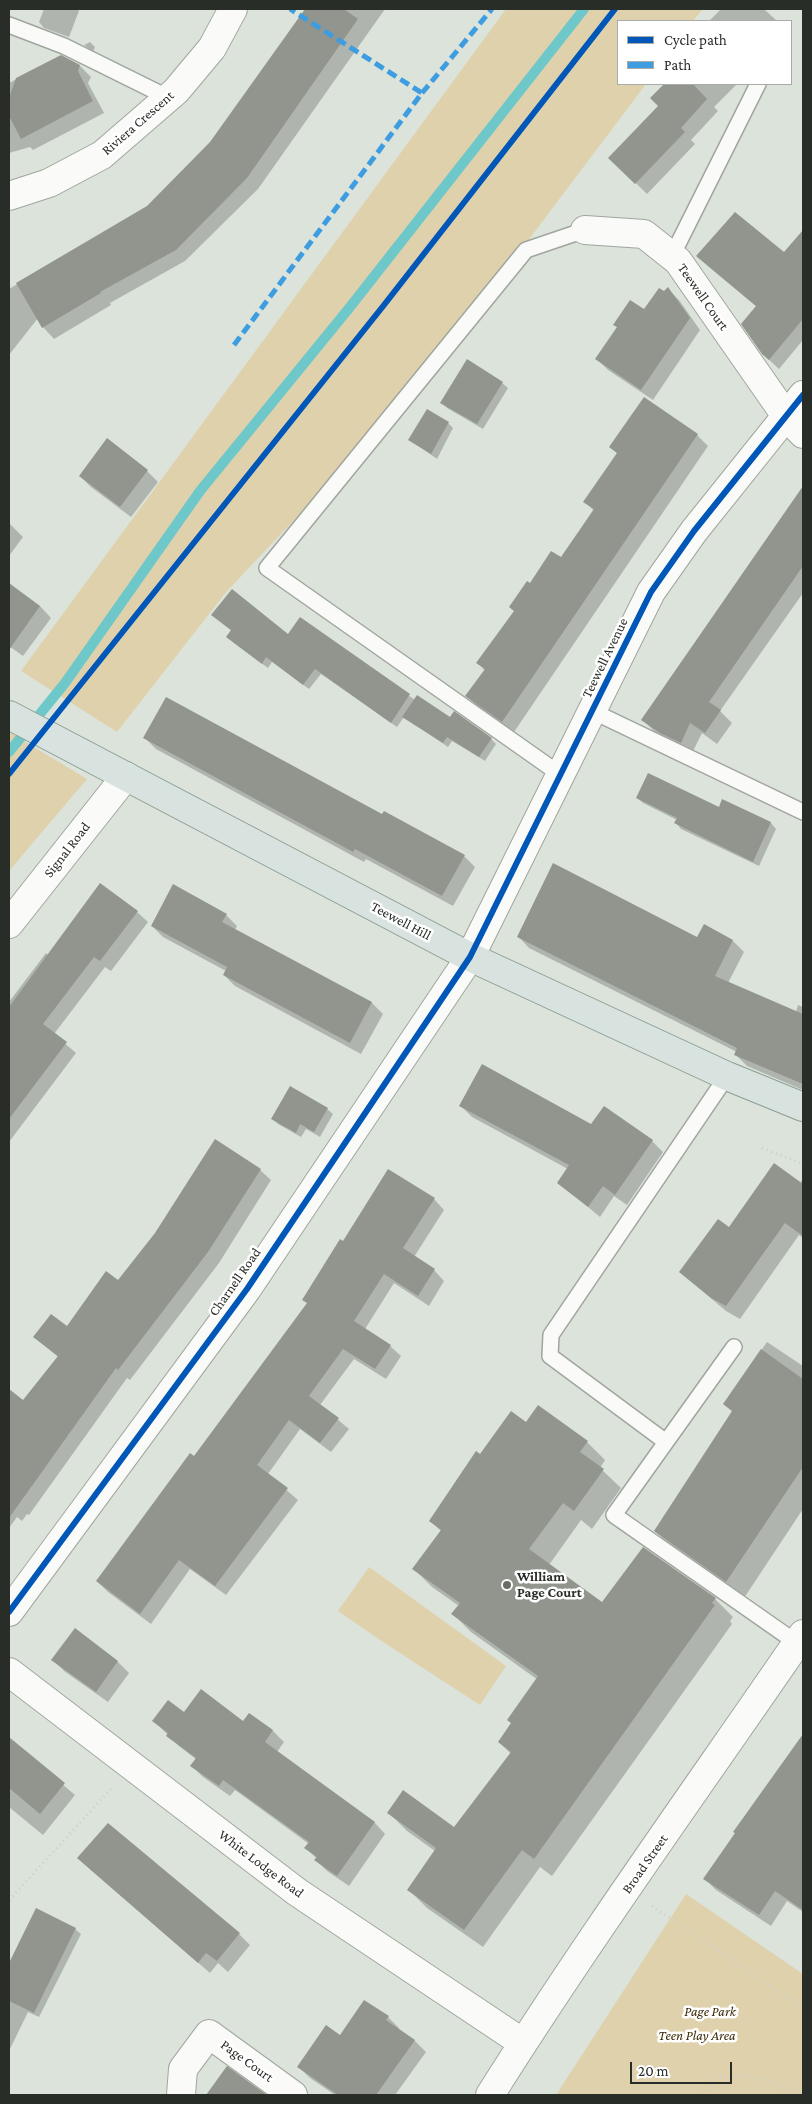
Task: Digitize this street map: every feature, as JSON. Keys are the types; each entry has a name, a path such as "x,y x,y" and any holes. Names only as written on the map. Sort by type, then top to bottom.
{"main road":[{"name":"Teewell Hill","path":"9,715 470,957 727,1076 803,1107"}],"street":[{"name":"Riviera Crescent","path":"9,196 49,183 102,156 169,98 212,48 233,9"},
{"name":"Teewell Court","path":"585,230 644,234 678,261 795,425"},
{"name":"Teewell Avenue","path":"470,957 651,592 694,531 795,425 803,395"},
{"name":"Signal Road","path":"9,924 126,776"},
{"name":"Charnell Road","path":"9,1612 247,1289 470,957"},
{"name":"Broad Street","path":"490,2095 628,1888 800,1639"},
{"name":"White Lodge Road","path":"9,1672 297,1892 523,2043"},
{"name":"Page Court","path":"181,2095 183,2070 209,2034 293,2095"}],"lane":[{"path":"9,25 64,46 169,98"},
{"path":"672,256 758,85"},
{"path":"561,775 267,568 526,250 585,230"},
{"path":"592,711 803,812"},
{"path":"666,1442 550,1356 551,1335 727,1076"},
{"path":"734,1347 614,1515 800,1639"}],"path":[{"path":"762,1148 803,1164"},
{"path":"9,1900 104,1798 130,1765"},
{"path":"628,1888 670,1920 803,2008"},
{"path":"704,2095 713,2080 729,2075 772,2081 802,2095"}],"green space":[{"path":"506,9 703,9 694,20 617,20 617,85 645,85 469,319 354,457 227,591 117,732 21,671"},
{"path":"9,732 87,779 9,871"},
{"path":"369,1567 506,1666 480,1705 338,1611"},
{"name":"Page Park","path":"686,1894 803,1974 803,2095 556,2095"}],"building":[{"path":"305,9 344,9 358,19 247,178 176,250 100,292 42,328 16,283 147,206 210,142"},
{"path":"61,55 80,65 78,71 93,101 21,139 9,116 9,98 16,78"},
{"path":"663,85 694,85 707,99 681,128 685,132 635,184 608,158 658,106 650,98"},
{"path":"735,212 784,252 803,230 803,319 769,360 762,354 741,324 756,306 696,256"},
{"path":"668,287 690,318 641,390 595,359 617,327 613,325 630,300 644,309 659,288 664,291"},
{"path":"467,359 503,382 477,424 440,403"},
{"path":"644,397 698,434 502,722 465,696 485,669 476,663 514,611 509,607 527,581 530,583 551,551 561,557 594,509 583,502 617,453 609,447"},
{"path":"427,409 449,422 431,454 408,440"},
{"path":"107,438 148,470 120,507 79,476"},
{"path":"803,486 803,566 709,702 721,710 705,733 690,723 681,743 660,733 641,720"},
{"path":"9,583 40,606 9,650"},
{"path":"232,589 288,634 300,617 410,694 391,723 315,669 303,685 266,657 262,664 226,637 231,630 211,615"},
{"path":"417,695 450,717 454,711 492,738 479,757 447,737 443,743 402,717"},
{"path":"166,697 382,814 384,811 465,855 442,896 355,849 353,852 143,738"},
{"path":"648,773 719,807 722,799 771,822 753,862 674,823 677,818 636,798"},
{"path":"553,863 697,937 704,924 733,940 715,976 803,1014 803,1084 734,1055 737,1048 517,937"},
{"path":"100,883 138,911 100,961 94,957 43,1024 67,1042 9,1119 9,1007"},
{"path":"173,884 227,914 222,922 372,1002 350,1043 223,975 227,967 151,926"},
{"path":"482,1064 591,1124 604,1106 653,1140 615,1195 603,1186 588,1207 557,1183 569,1165 459,1106"},
{"path":"290,1086 328,1108 314,1132 300,1124 296,1133 271,1119"},
{"path":"215,1139 261,1169 208,1252 118,1370 116,1368 9,1518 9,1389 23,1400 58,1356 33,1337 51,1314 67,1326 106,1271 118,1280 155,1233"},
{"path":"774,1163 803,1184 803,1236 785,1223 726,1306 711,1298 679,1272 718,1219 729,1227"},
{"path":"388,1169 435,1198 403,1248 435,1269 418,1296 384,1274 354,1321 391,1345 375,1369 343,1349 309,1396 339,1418 320,1443 289,1420 257,1465 288,1488 215,1586 179,1560 140,1614 96,1581 190,1453 194,1456 307,1303 302,1300 340,1239 343,1241"},
{"path":"761,1349 803,1379 803,1467 726,1582 654,1531 732,1411 723,1404"},
{"name":"William Page Court","path":"538,1405 588,1441 580,1452 604,1469 574,1511 563,1503 529,1549 602,1602 643,1547 716,1598 712,1603 715,1605 534,1859 522,1850 464,1930 407,1890 436,1848 387,1813 403,1790 454,1827 511,1752 498,1742 511,1723 507,1720 538,1676 451,1614 460,1603 412,1569 441,1530 429,1521 476,1451 480,1454 511,1411 526,1422"},
{"path":"75,1628 118,1661 96,1692 51,1660"},
{"path":"201,1689 243,1721 249,1713 273,1730 265,1742 375,1822 337,1876 314,1860 317,1857 304,1848 309,1842 223,1780 219,1786 190,1766 196,1758 166,1736 168,1733 152,1721 168,1700 184,1712"},
{"path":"803,1734 803,1910 775,1891 759,1915 703,1879 735,1833 733,1832"},
{"path":"9,1737 65,1783 40,1814 9,1788"},
{"path":"108,1823 240,1933 217,1961 206,1953 198,1963 77,1858"},
{"path":"36,1908 76,1928 34,2013 9,2001 9,1963"},
{"path":"364,2000 389,2016 386,2020 415,2040 376,2095 338,2095 297,2067 326,2025 340,2035"},
{"path":"227,2066 267,2095 206,2095"}],"waterway":[{"path":"9,752 65,683 200,491 350,307 584,9"}],"marked path":[{"path":"234,345 422,93 290,9"},
{"path":"422,93 492,9"}],"cycle path":[{"path":"9,774 384,305 615,9"},
{"path":"9,1612 247,1289 470,957 651,592 694,531 803,395"}],"place":[{"name":"William Page Court","path":"507,1585"}],"park label":[{"name":"Teen Play Area","path":"697,2036"}]}
